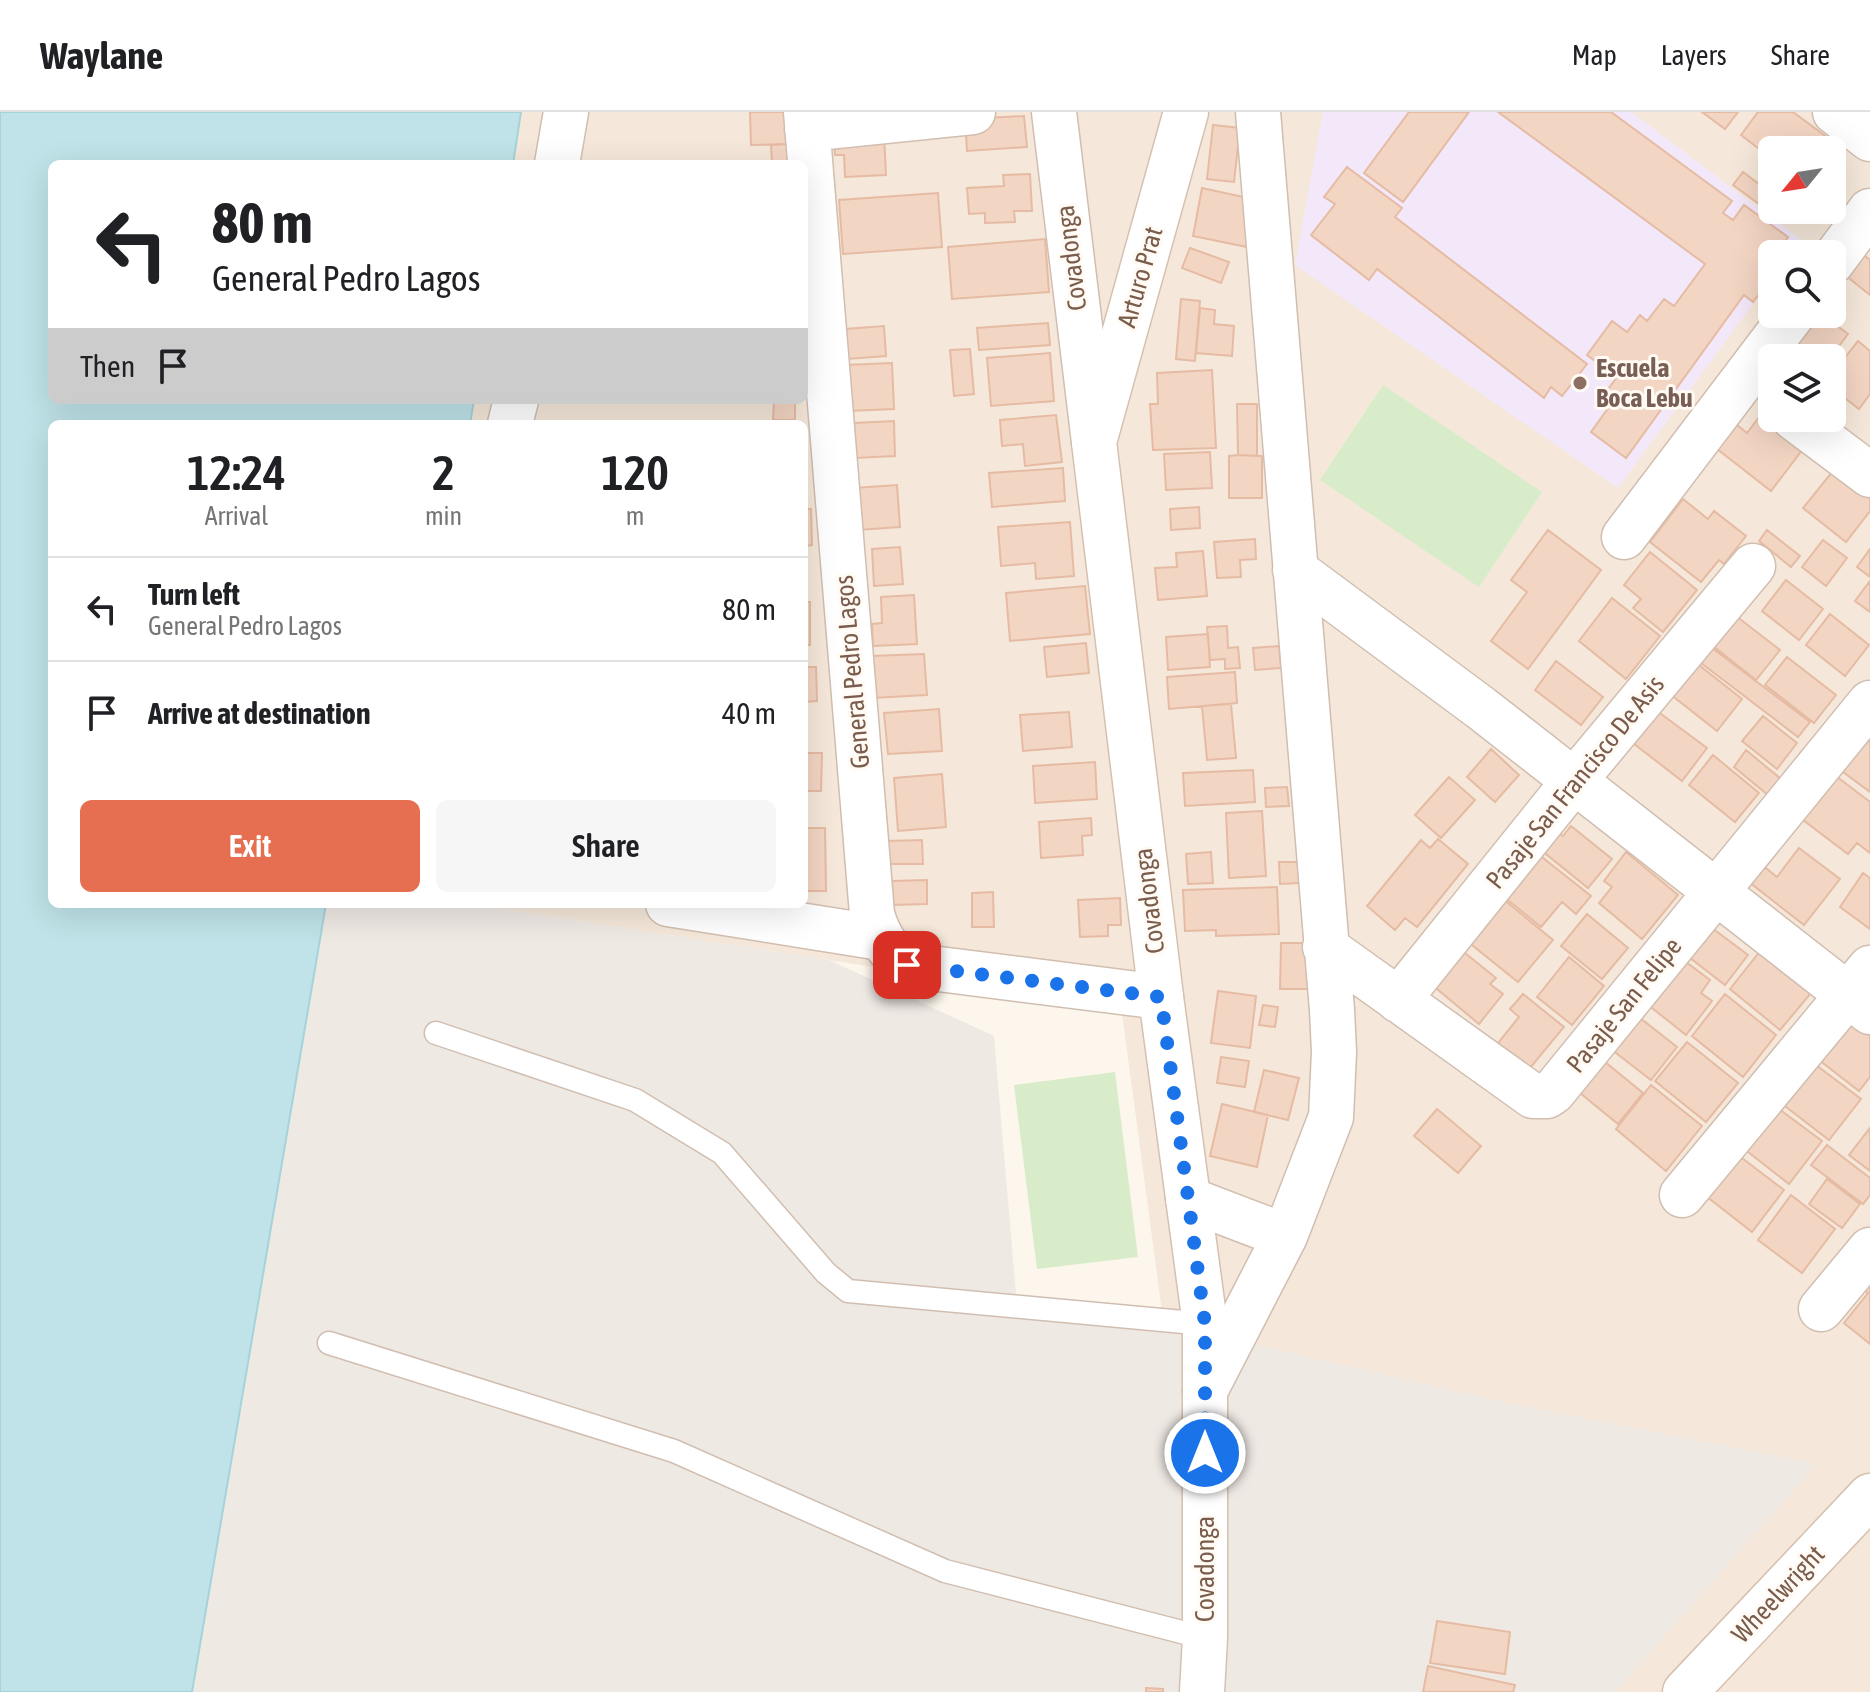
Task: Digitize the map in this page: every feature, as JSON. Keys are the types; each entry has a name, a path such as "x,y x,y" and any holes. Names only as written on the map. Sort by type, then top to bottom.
{"street":[{"path":"558,160 566,112"},
{"path":"807,120 973,112"},
{"name":"Covadonga","path":"1054,112 1161,997 1205,1324 1205,1638 1202,1692"},
{"name":"Arturo Prat","path":"1094,442 1186,112"},
{"path":"1205,1391 1285,1236 1331,1117 1334,1052 1258,112"},
{"path":"1835,112 1870,139"},
{"name":"General Pedro Lagos","path":"807,120 872,914 881,938"},
{"path":"1846,243 1870,211"},
{"path":"1624,537 1758,391"},
{"path":"1813,432 1870,475"},
{"name":"Pasaje San Francisco De Asis","path":"1398,1000 1574,781 1753,566"},
{"path":"1295,570 1481,708 1716,892 1862,991 1682,1195"},
{"name":"Pasaje San Felipe","path":"1325,947 1533,1096 1547,1096 1870,703"},
{"path":"693,908 881,938 894,956 907,965 1161,997"},
{"path":"1188,1199 1285,1236"},
{"path":"1821,1309 1870,1250"},
{"name":"Wheelwright","path":"1685,1692 1870,1496"}],"lane":[{"path":"436,1033 635,1100 722,1153 826,1273 848,1291 1205,1324"},
{"path":"329,1343 674,1451 945,1571 1205,1638"}],"shaded area":[{"path":"521,112 1870,112 1870,1692 1160,1692 1176,1416 1121,1006 497,908 808,908 808,420 471,420 473,404 808,404 808,160 514,160"},
{"name":"Escuela Boca Lebu","path":"1323,112 1631,112 1758,207 1758,224 1780,224 1800,239 1758,240 1758,297 1618,488 1295,265"},
{"path":"325,908 498,908 829,960 994,1036 1016,1294 1240,1341 1512,1404 1817,1464 1615,1692 192,1692"}],"green space":[{"path":"1383,385 1542,492 1479,587 1320,480"},
{"path":"1115,1072 1138,1257 1037,1269 1014,1085"}],"water":[{"path":"0,112 521,112 514,160 48,160 48,404 473,404 471,420 48,420 48,908 325,908 192,1692 0,1692"}],"building":[{"path":"750,112 787,112 788,144 751,145"},
{"path":"1409,112 1469,112 1403,202 1364,173"},
{"path":"1498,112 1611,112 1732,201 1723,213 1733,220 1744,205 1758,215 1758,224 1770,224 1788,237 1786,240 1758,240 1758,295 1753,302 1744,295 1626,458 1591,432 1614,400 1605,393 1617,377 1587,355 1612,321 1627,332 1640,315 1647,321 1664,299 1674,306 1705,264"},
{"path":"1702,112 1738,112 1725,129"},
{"path":"1758,112 1793,112 1825,136 1758,136 1758,148 1741,135"},
{"path":"1024,116 1027,147 967,151 965,119"},
{"path":"1213,125 1240,128 1234,182 1207,179"},
{"path":"884,134 886,175 845,177 844,155 835,155 834,136"},
{"path":"788,144 789,160 772,160 771,145"},
{"path":"1347,167 1402,208 1395,217 1587,364 1562,396 1551,387 1544,398 1377,269 1369,280 1311,235 1335,204 1324,197"},
{"path":"1743,172 1758,183 1758,203 1733,185"},
{"path":"1030,174 1032,211 1014,211 1015,222 985,223 985,213 969,214 967,188 1004,186 1003,175"},
{"path":"1202,188 1257,200 1247,247 1193,236"},
{"path":"938,193 942,247 843,254 839,200"},
{"path":"1045,239 1049,292 952,299 948,247"},
{"path":"1190,248 1229,262 1221,283 1182,268"},
{"path":"1857,250 1870,260 1870,295 1846,276 1846,264"},
{"path":"1181,299 1200,301 1195,361 1176,359"},
{"path":"1200,308 1215,310 1214,324 1234,326 1232,356 1196,353"},
{"path":"1048,323 1050,345 979,350 977,328"},
{"path":"884,326 886,356 847,359 845,329"},
{"path":"1797,328 1840,328 1848,334 1840,344 1791,344"},
{"path":"1858,341 1870,351 1870,394 1859,409 1846,399 1846,356"},
{"path":"970,349 974,394 954,396 950,350"},
{"path":"1050,353 1054,401 991,406 987,358"},
{"path":"892,363 894,409 848,411 845,365"},
{"path":"1212,370 1216,448 1153,450 1150,404 1158,404 1157,373"},
{"path":"774,404 795,404 795,420 773,420"},
{"path":"1237,404 1257,404 1257,456 1238,455"},
{"path":"1056,415 1062,462 1025,466 1023,444 1002,446 1000,420"},
{"path":"1758,419 1758,432 1789,432 1806,445 1771,491 1712,445 1731,420 1747,433"},
{"path":"894,421 895,456 855,458 854,423"},
{"path":"1210,452 1212,488 1166,490 1164,454"},
{"path":"1229,456 1262,456 1262,498 1229,498"},
{"path":"1837,466 1870,492 1870,511 1846,542 1803,508"},
{"path":"1063,468 1065,501 992,507 989,473"},
{"path":"897,485 900,527 858,530 854,488"},
{"path":"1683,499 1708,519 1714,511 1746,536 1724,564 1719,560 1701,582 1650,542"},
{"path":"1199,507 1200,528 1171,530 1170,509"},
{"path":"808,509 811,509 812,545 808,546"},
{"path":"1070,522 1074,576 1036,579 1035,563 1001,566 998,527"},
{"path":"1548,530 1601,570 1528,669 1491,641 1527,592 1511,580"},
{"path":"1767,530 1800,556 1791,567 1759,541"},
{"path":"1255,539 1256,559 1240,560 1241,577 1217,578 1214,542"},
{"path":"1823,540 1847,558 1826,586 1802,567"},
{"path":"900,547 903,584 874,586 872,549"},
{"path":"1870,549 1870,577 1857,567"},
{"path":"1203,551 1207,596 1158,600 1155,568 1177,567 1176,553"},
{"path":"1650,552 1697,590 1663,632 1633,608 1641,599 1624,585"},
{"path":"1786,580 1823,609 1799,640 1762,611"},
{"path":"1870,581 1870,612 1855,601"},
{"path":"1085,586 1090,634 1010,641 1006,593"},
{"path":"914,595 917,644 873,646 872,624 882,623 881,597"},
{"path":"1612,598 1660,636 1626,679 1579,641"},
{"path":"808,602 810,602 808,645"},
{"path":"1830,614 1869,645 1845,676 1806,645"},
{"path":"1736,616 1780,650 1756,680 1713,646"},
{"path":"1227,626 1228,648 1238,647 1240,668 1225,669 1225,659 1210,660 1207,627"},
{"path":"1208,634 1210,667 1168,670 1166,637"},
{"path":"1086,643 1089,673 1047,677 1044,647"},
{"path":"1279,646 1281,668 1255,670 1253,648"},
{"path":"1712,648 1810,722 1798,737 1701,663"},
{"path":"924,654 927,695 872,698 870,656"},
{"path":"1787,657 1836,695 1814,723 1765,685"},
{"path":"1690,658 1742,699 1717,731 1665,690"},
{"path":"1556,661 1603,697 1581,725 1535,690"},
{"path":"808,667 816,667 817,701 808,702"},
{"path":"1235,672 1237,703 1169,709 1167,677"},
{"path":"1231,704 1236,758 1207,760 1202,706"},
{"path":"1653,708 1707,748 1682,781 1629,740"},
{"path":"939,709 942,751 888,754 884,713"},
{"path":"1069,712 1072,747 1023,751 1020,715"},
{"path":"1763,716 1797,743 1777,769 1742,741"},
{"path":"1870,721 1870,792 1835,766"},
{"path":"1491,749 1519,775 1495,802 1467,777"},
{"path":"1746,750 1781,779 1768,795 1734,767"},
{"path":"808,753 822,753 821,791 808,791"},
{"path":"1713,755 1759,793 1735,822 1689,785"},
{"path":"1095,762 1097,799 1035,803 1033,766"},
{"path":"1253,770 1255,802 1185,806 1183,773"},
{"path":"942,774 946,827 898,831 894,778"},
{"path":"1836,776 1870,802 1870,853 1857,843 1848,854 1803,820"},
{"path":"1449,777 1475,800 1441,838 1415,815"},
{"path":"1287,787 1289,806 1266,807 1265,788"},
{"path":"1262,811 1266,876 1229,878 1226,813"},
{"path":"1091,818 1092,835 1082,836 1083,855 1041,858 1039,822"},
{"path":"1571,826 1612,859 1588,888 1541,850 1556,831 1563,836"},
{"path":"808,828 825,828 826,891 808,891"},
{"path":"1438,839 1468,864 1417,927 1405,918 1395,930 1367,906 1421,840 1430,848"},
{"path":"922,840 923,864 886,864 885,841"},
{"path":"1799,848 1840,879 1804,925 1749,882 1762,865 1777,877"},
{"path":"1533,850 1591,896 1576,914 1562,902 1541,927 1498,892"},
{"path":"1211,852 1213,883 1188,884 1186,854"},
{"path":"1626,852 1678,895 1642,939 1599,903 1612,887 1604,881"},
{"path":"1279,862 1300,862 1300,883 1280,884"},
{"path":"1863,873 1870,878 1870,929 1840,907"},
{"path":"927,880 927,904 893,905 892,881"},
{"path":"1277,887 1279,934 1216,936 1216,930 1185,931 1183,890"},
{"path":"993,892 994,927 972,927 972,893"},
{"path":"1497,894 1553,940 1518,982 1462,937"},
{"path":"1120,898 1121,925 1108,925 1108,936 1080,937 1078,900"},
{"path":"1587,914 1628,948 1602,979 1561,946"},
{"path":"1708,925 1748,955 1725,985 1685,954"},
{"path":"1281,943 1308,943 1308,989 1280,989"},
{"path":"1765,945 1817,986 1780,1030 1730,989"},
{"path":"1460,949 1496,978 1490,984 1503,994 1479,1024 1431,984"},
{"path":"1569,957 1604,986 1572,1025 1537,997"},
{"path":"1682,959 1710,980 1701,993 1712,1001 1686,1035 1647,1004"},
{"path":"1218,991 1256,996 1250,1048 1211,1043"},
{"path":"1523,994 1564,1027 1525,1074 1494,1048 1519,1017 1510,1009"},
{"path":"1725,994 1776,1035 1743,1077 1692,1036"},
{"path":"1263,1005 1278,1007 1275,1027 1259,1025"},
{"path":"1847,1011 1870,1028 1870,1077 1859,1091 1814,1056"},
{"path":"1635,1014 1677,1047 1651,1080 1603,1043"},
{"path":"1687,1042 1738,1083 1706,1122 1655,1081"},
{"path":"1221,1057 1249,1061 1245,1087 1217,1083"},
{"path":"1599,1057 1643,1093 1618,1124 1574,1088"},
{"path":"1812,1062 1861,1099 1829,1140 1773,1097"},
{"path":"1264,1070 1299,1078 1288,1120 1254,1112"},
{"path":"1651,1085 1702,1126 1666,1171 1616,1129"},
{"path":"1222,1104 1268,1115 1257,1167 1210,1156"},
{"path":"1775,1106 1822,1141 1789,1184 1743,1148"},
{"path":"1437,1109 1481,1146 1458,1173 1414,1136"},
{"path":"1870,1128 1870,1171 1849,1155"},
{"path":"1827,1145 1870,1178 1870,1195 1863,1204 1811,1165"},
{"path":"1738,1155 1784,1190 1752,1232 1706,1196"},
{"path":"1827,1179 1860,1204 1842,1228 1809,1204"},
{"path":"1791,1195 1835,1229 1802,1273 1758,1240"},
{"path":"1870,1275 1870,1344 1844,1323 1868,1293 1860,1288"},
{"path":"1437,1621 1510,1632 1505,1674 1430,1663"},
{"path":"1428,1666 1515,1685 1513,1692 1423,1692"},
{"path":"1146,1688 1163,1689 1163,1692 1146,1692"}],"place":[{"name":"Escuela Boca Lebu","path":"1580,383"}],"route":[{"path":"907,965 1161,997 1205,1324 1205,1453"}]}
